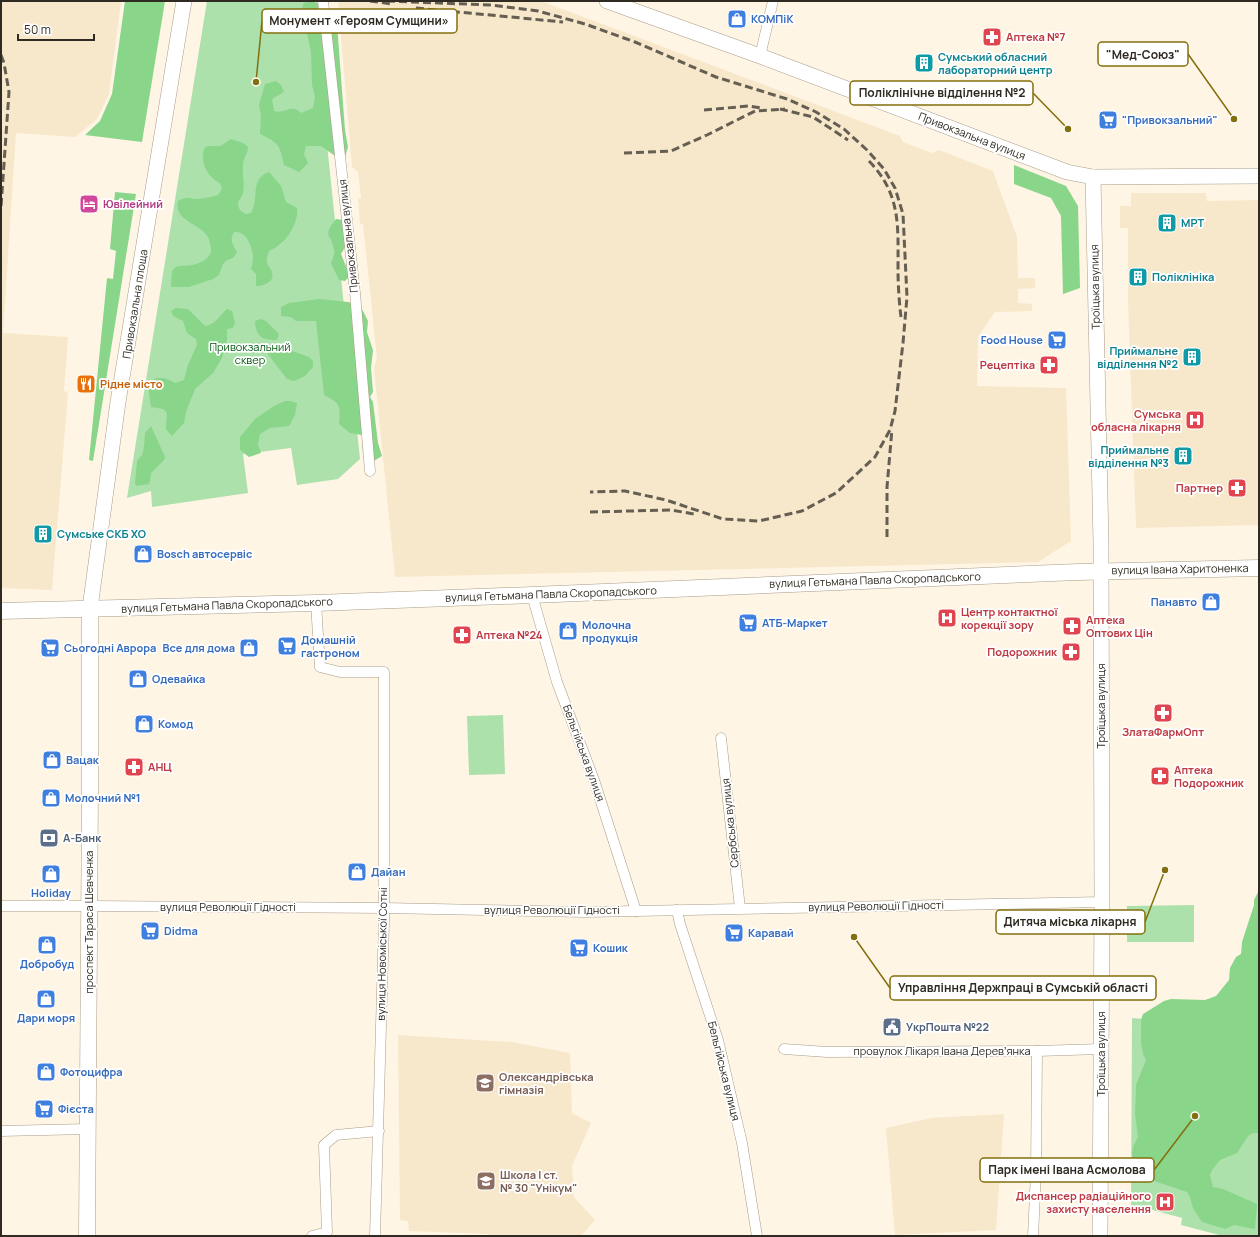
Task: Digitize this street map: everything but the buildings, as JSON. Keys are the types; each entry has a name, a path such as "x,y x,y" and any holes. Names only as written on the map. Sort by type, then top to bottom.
{"main road":[{"name":"Привокзальна площа","path":"90,608 118,402 184,1"},
{"name":"Привокзальна вулиця","path":"606,1 760,56 1068,172 1093,177 1259,176"},
{"name":"Троїцька вулиця","path":"1093,177 1101,571 1102,902 1100,1236"},
{"name":"вулиця Івана Харитоненка","path":"1101,571 1259,568"},
{"name":"вулиця Гетьмана Павла Скоропадського","path":"1,611 316,603 1101,571"},
{"name":"проспект Тараса Шевченка","path":"87,1236 90,906 90,608"}],"street":[{"name":"Привокзальна вулиця","path":"323,1 355,293 370,471"},
{"path":"760,56 772,1"},
{"name":"Бельгійська вулиця","path":"532,595 558,682 594,780 636,911"},
{"name":"вулиця Новоміської Сотні","path":"316,603 320,667 340,672 384,672 384,908 375,1236"},
{"name":"Сербська вулиця","path":"721,738 740,908"},
{"name":"вулиця Революції Гідності","path":"1,906 384,908 585,912 1102,902"},
{"name":"Бельгійська вулиця","path":"677,910 684,938 718,1040 742,1143 757,1236"},
{"name":"провулок Лікаря Івана Деревʼянка","path":"784,1049 827,1052 1037,1051 1101,1049"},
{"path":"1033,1236 1036,1172 1037,1051"},
{"path":"1,1131 88,1129"},
{"path":"312,1236 327,1232 324,1145 336,1135 379,1131"}],"shaded area":[{"path":"1,1 121,1 109,94 97,119 75,137 16,133 3,333 68,337 64,391 68,392 52,590 1,588"},
{"path":"338,1 541,1 900,136 903,142 932,153 939,150 993,171 1017,237 1018,278 1035,278 1035,288 1018,289 1018,303 1032,304 1032,311 995,312 978,337 977,386 1066,388 1071,541 1038,562 395,577 374,368 377,358 363,224 360,224 358,199 361,198 358,172 352,167"},
{"name":"Сумська обласна лікарня","path":"1131,193 1206,193 1207,201 1259,200 1259,525 1136,528 1128,301 1128,228 1120,228 1120,206 1131,206"},
{"path":"398,1035 512,1042 570,1053 572,1113 591,1123 572,1166 574,1197 595,1220 581,1236 491,1236 488,1234 409,1231 408,1221 400,1220"},
{"path":"1004,1114 996,1230 895,1235 886,1128 932,1118"}],"green space":[{"path":"125,1 165,1 142,142 85,135 100,121 112,94"},
{"name":"Привокзальний сквер","path":"207,1 312,1 360,459 338,479 297,485 291,448 243,454 248,493 152,507 151,491 127,498"},
{"path":"308,1 325,4 329,8 337,24 345,130 348,147 345,157 338,158 321,146 306,146 304,154 308,163 299,172 284,165 278,145 260,134 261,116 259,105 265,84 276,81 281,85 284,92 272,99 274,111 278,112 294,109 301,113 313,108 315,97 312,85 311,52 302,10 303,4"},
{"path":"231,139 243,143 248,147 243,163 244,189 238,205 240,210 246,214 251,213 254,207 259,179 269,172 281,186 286,202 297,208 297,217 295,222 284,241 269,251 267,264 273,275 268,283 256,286 256,274 251,269 253,257 250,244 242,234 239,232 234,232 232,240 237,252 233,258 227,260 223,264 219,275 213,279 189,287 171,287 172,271 176,267 190,265 205,260 211,252 209,239 205,234 180,214 178,201 184,198 200,199 218,195 222,189 220,183 211,177 205,168 203,152 205,147 221,145"},
{"path":"1014,165 1066,186 1078,206 1080,288 1063,294 1061,216 1051,198 1014,184"},
{"path":"115,192 136,194 93,461 89,460 107,278 113,279 116,251 110,249"},
{"path":"336,219 343,220 347,244 341,254 349,277 345,281 339,280 331,263 334,252 328,233"},
{"path":"319,299 348,302 360,305 368,321 367,332 373,350 371,368 373,392 370,397 373,402 378,443 382,456 372,462 363,454 362,435 350,433 339,424 340,413 338,405 324,395 316,321 296,321 291,317 281,316 281,307 289,303"},
{"path":"176,308 188,309 205,326 212,324 227,309 232,311 235,323 233,328 227,329 227,340 222,358 213,373 195,389 186,412 184,423 172,436 166,429 167,413 163,409 151,407 149,389 152,381 155,379 164,378 175,383 184,380 188,365 197,345 196,339 187,333 183,321 173,316 171,311"},
{"path":"261,319 266,321 279,334 277,340 267,339 258,334 255,321"},
{"path":"278,346 309,357 313,361 313,367 305,376 294,381 287,379 267,353"},
{"path":"285,401 297,403 295,415 289,426 270,428 260,434 258,445 261,453 249,457 240,450 240,437 255,419 274,406"},
{"path":"151,426 165,457 164,460 151,473 149,484 137,486 135,484 137,461 142,455 145,433"},
{"path":"503,715 505,774 469,775 467,716"},
{"path":"1259,890 1259,1133 1253,1133 1248,1136 1237,1153 1220,1160 1210,1175 1213,1187 1223,1189 1257,1204 1255,1229 1234,1225 1225,1229 1202,1222 1193,1208 1187,1192 1154,1181 1136,1181 1132,1153 1138,1137 1135,1114 1136,1085 1146,1060 1141,1043 1141,1020 1143,1014 1164,1001 1171,999 1205,1000 1216,996 1229,980 1230,968 1236,957 1241,954 1242,942 1254,905 1254,900"},
{"path":"1194,905 1194,942 1127,942 1127,906"},
{"path":"1259,948 1259,1236 1223,1236 1181,1225 1182,1218 1142,1207 1131,1206 1132,1018 1224,1026"}],"railway":[{"path":"370,1 392,4"},
{"path":"387,1 490,5 538,11 585,24 635,42 716,77 787,99 816,112 844,129 867,150 884,169 895,188 903,214 907,297 895,411 890,430 875,457 836,493 802,511 759,521 723,519 666,500 625,491 590,492"},
{"path":"416,8 563,22"},
{"path":"1,55 4,63 9,92 1,207"},
{"path":"704,110 749,106 762,108"},
{"path":"780,109 813,117 848,140"},
{"path":"624,153 671,151 755,111 785,109"},
{"path":"869,161 887,186 896,211 898,238 898,286 901,317"},
{"path":"887,537 887,487 892,429"},
{"path":"590,512 671,510 694,514"}],"place":[{"name":"КОМПіК","path":"737,19"},
{"name":"Аптека №7","path":"992,37"},
{"name":"Сумський обласний лабораторний центр","path":"924,63"},
{"name":"Монумент «Героям Сумщини»","path":"256,82"},
{"name":"\"Мед-Союз\"","path":"1234,119"},
{"name":"\"Привокзальний\"","path":"1108,120"},
{"name":"Поліклінічне відділення №2","path":"1068,129"},
{"name":"Ювілейний","path":"89,204"},
{"name":"МРТ","path":"1167,223"},
{"name":"Поліклініка","path":"1138,277"},
{"name":"Food House","path":"1057,340"},
{"name":"Приймальне відділення №2","path":"1192,357"},
{"name":"Рецептіка","path":"1049,365"},
{"name":"Рідне місто","path":"86,384"},
{"name":"Сумська обласна лікарня","path":"1195,420"},
{"name":"Приймальне відділення №3","path":"1183,456"},
{"name":"Партнер","path":"1237,488"},
{"name":"Сумське СКБ ХО","path":"43,534"},
{"name":"Bosch автосервіс","path":"143,554"},
{"name":"Панавто","path":"1211,602"},
{"name":"Центр контактної корекції зору","path":"947,618"},
{"name":"АТБ-Маркет","path":"748,623"},
{"name":"Аптека Оптових Цін","path":"1072,626"},
{"name":"Молочна продукція","path":"568,631"},
{"name":"Аптека №24","path":"462,635"},
{"name":"Домашній гастроном","path":"287,646"},
{"name":"Сьогодні Аврора","path":"50,648"},
{"name":"Все для дома","path":"249,648"},
{"name":"Подорожник","path":"1071,652"},
{"name":"Одевайка","path":"138,679"},
{"name":"ЗлатаФармОпт","path":"1163,713"},
{"name":"Комод","path":"144,724"},
{"name":"Вацак","path":"52,760"},
{"name":"АНЦ","path":"134,767"},
{"name":"Аптека Подорожник","path":"1160,776"},
{"name":"Молочний №1","path":"51,798"},
{"name":"А-Банк","path":"49,838"},
{"name":"Дитяча міська лікарня","path":"1165,870"},
{"name":"Дайан","path":"357,872"},
{"name":"Holiday","path":"51,874"},
{"name":"Didma","path":"150,931"},
{"name":"Каравай","path":"734,933"},
{"name":"Управління Держпраці в Сумській області","path":"854,937"},
{"name":"Добробуд","path":"47,945"},
{"name":"Кошик","path":"579,948"},
{"name":"Дари моря","path":"46,999"},
{"name":"УкрПошта №22","path":"892,1027"},
{"name":"Фотоцифра","path":"46,1072"},
{"name":"Олександрівська гімназія","path":"485,1083"},
{"name":"Фієста","path":"44,1109"},
{"name":"Парк імені Івана Асмолова","path":"1195,1116"},
{"name":"Школа І ст. № 30 \"Унікум\"","path":"486,1181"},
{"name":"Диспансер радіаційного захисту населення","path":"1165,1202"}]}
